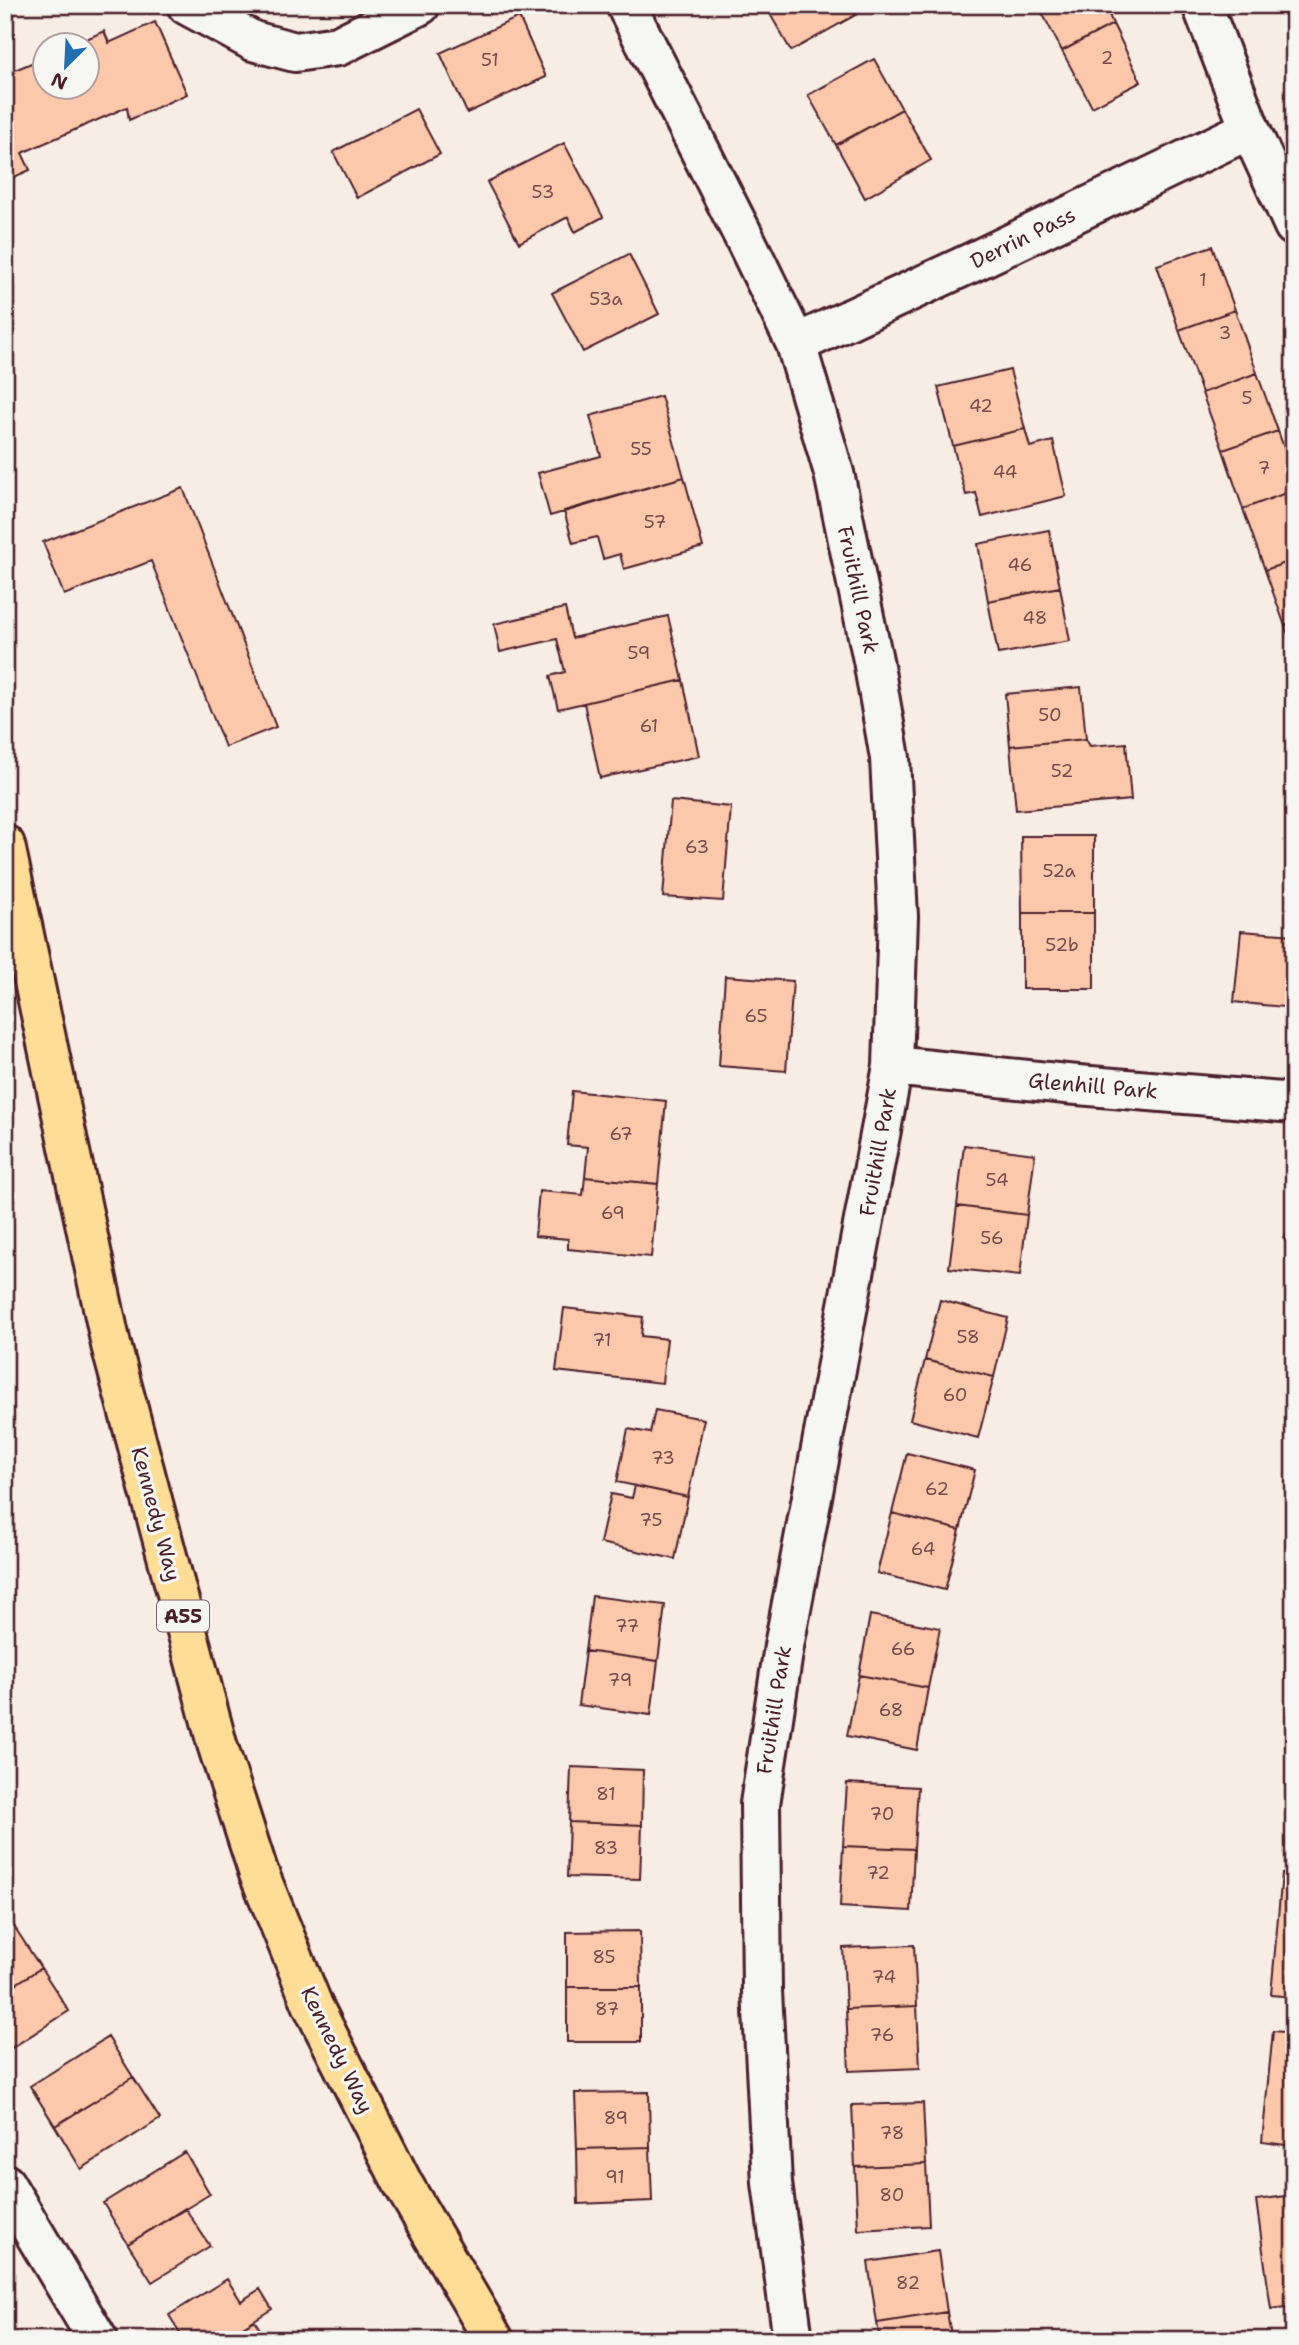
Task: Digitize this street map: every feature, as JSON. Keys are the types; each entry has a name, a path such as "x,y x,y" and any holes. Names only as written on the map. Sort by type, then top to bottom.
{"highway":[{"name":"Kennedy Way","path":"5,845 111,1345 217,1744 258,1871 325,2030 403,2184 495,2340"}],"street":[{"path":"187,5 253,41 295,52 338,46 421,5"},
{"name":"Fruithill Park","path":"626,5 796,344 834,473 873,660 890,758 898,918 893,1066 784,1646 760,1804 762,1991 782,2336"},
{"path":"1202,5 1250,129 1294,226"},
{"name":"Derrin Pass","path":"796,344 1250,129"},
{"name":"Glenhill Park","path":"893,1066 1294,1104"},
{"path":"5,2184 98,2340"}],"building":[{"path":"765,5 852,5 857,14 791,51"},
{"path":"1038,5 1105,5 1113,24 1062,51"},
{"path":"519,17 546,77 467,113 440,53"},
{"path":"155,22 187,94 129,120 127,107 22,153 30,170 5,181 5,74 32,63 32,102 102,102 102,32 104,31 109,43"},
{"path":"1113,24 1141,82 1092,107 1062,51"},
{"path":"874,59 902,109 836,145 808,95"},
{"path":"416,109 440,154 357,198 333,152"},
{"path":"902,109 931,160 865,198 836,145"},
{"path":"564,143 603,217 575,232 568,217 519,243 487,182"},
{"path":"1212,246 1235,310 1179,330 1157,265"},
{"path":"629,254 659,314 583,352 552,293"},
{"path":"1235,310 1257,373 1202,393 1179,330"},
{"path":"1010,370 1025,429 953,446 938,387"},
{"path":"1257,373 1278,431 1223,450 1202,393"},
{"path":"661,396 684,477 550,516 538,473 601,456 590,416"},
{"path":"1025,429 1030,447 1053,441 1066,496 982,517 976,493 966,495 953,446"},
{"path":"1278,431 1294,476 1294,490 1243,509 1223,450"},
{"path":"684,477 703,547 624,569 620,554 603,559 597,537 573,543 564,511"},
{"path":"183,488 276,727 225,747 151,561 64,595 43,542"},
{"path":"1294,490 1294,560 1265,570 1243,509"},
{"path":"1049,530 1060,587 988,601 978,544"},
{"path":"1294,560 1294,622 1285,626 1265,570"},
{"path":"1060,587 1070,641 998,654 988,601"},
{"path":"565,608 572,638 668,616 683,680 558,709 550,676 565,672 557,639 500,652 494,624"},
{"path":"1294,622 1294,651 1285,626"},
{"path":"683,680 699,756 600,778 584,703"},
{"path":"1081,687 1086,739 1010,746 1005,694"},
{"path":"1086,739 1090,746 1126,743 1131,800 1016,810 1010,746"},
{"path":"671,801 731,807 723,901 663,897"},
{"path":"1021,836 1094,836 1094,913 1022,913"},
{"path":"1022,913 1094,913 1094,989 1022,989"},
{"path":"1241,931 1294,935 1293,1008 1234,1002"},
{"path":"725,976 793,981 786,1071 719,1066"},
{"path":"572,1091 666,1101 658,1184 585,1177 588,1147 567,1145"},
{"path":"964,1145 1035,1154 1027,1215 957,1206"},
{"path":"585,1177 658,1184 651,1257 568,1249 568,1239 535,1236 539,1191 583,1195"},
{"path":"957,1206 1027,1215 1020,1276 949,1268"},
{"path":"1294,1230 1294,1251 1283,1238"},
{"path":"940,1300 1008,1318 994,1377 925,1360"},
{"path":"564,1308 643,1317 641,1336 667,1339 662,1383 556,1371"},
{"path":"925,1360 994,1377 978,1438 910,1420"},
{"path":"655,1410 704,1419 688,1497 617,1482 628,1429 650,1433"},
{"path":"907,1453 975,1470 960,1530 892,1513"},
{"path":"635,1486 688,1497 675,1559 600,1543 611,1494 632,1498"},
{"path":"892,1513 960,1530 945,1590 877,1573"},
{"path":"592,1596 665,1605 658,1661 585,1651"},
{"path":"870,1615 940,1628 928,1688 859,1675"},
{"path":"585,1651 658,1661 651,1715 578,1705"},
{"path":"859,1675 928,1688 917,1750 847,1736"},
{"path":"571,1767 643,1770 642,1825 569,1822"},
{"path":"847,1783 918,1787 914,1849 843,1846"},
{"path":"1294,1801 1294,1830 1290,1830"},
{"path":"569,1822 642,1825 640,1879 567,1877"},
{"path":"843,1846 914,1849 911,1911 840,1907"},
{"path":"1282,1873 1294,1874 1294,1997 1271,1995"},
{"path":"12,1923 41,1968 5,1991 5,1928"},
{"path":"640,1931 641,1987 567,1987 567,1932"},
{"path":"914,1945 917,2006 846,2009 843,1948"},
{"path":"41,1968 69,2011 10,2049 5,2041 5,1991"},
{"path":"567,1987 641,1987 641,2042 567,2042"},
{"path":"917,2006 920,2068 849,2071 846,2009"},
{"path":"1273,2031 1294,2033 1294,2146 1262,2142"},
{"path":"108,2037 133,2077 55,2126 30,2086"},
{"path":"133,2077 160,2119 81,2169 55,2126"},
{"path":"649,2092 650,2147 577,2149 575,2093"},
{"path":"923,2103 926,2164 855,2167 852,2105"},
{"path":"650,2147 652,2201 578,2204 577,2149"},
{"path":"185,2152 210,2194 128,2244 103,2203"},
{"path":"926,2164 929,2226 858,2230 855,2167"},
{"path":"1294,2195 1294,2306 1271,2309 1256,2200"},
{"path":"185,2208 210,2246 152,2282 128,2244"},
{"path":"938,2251 947,2312 877,2323 868,2262"},
{"path":"227,2279 241,2301 260,2289 272,2309 222,2340 184,2340 169,2315"},
{"path":"947,2312 952,2340 880,2340 877,2323"},
{"path":"254,2320 267,2340 222,2340"}]}
